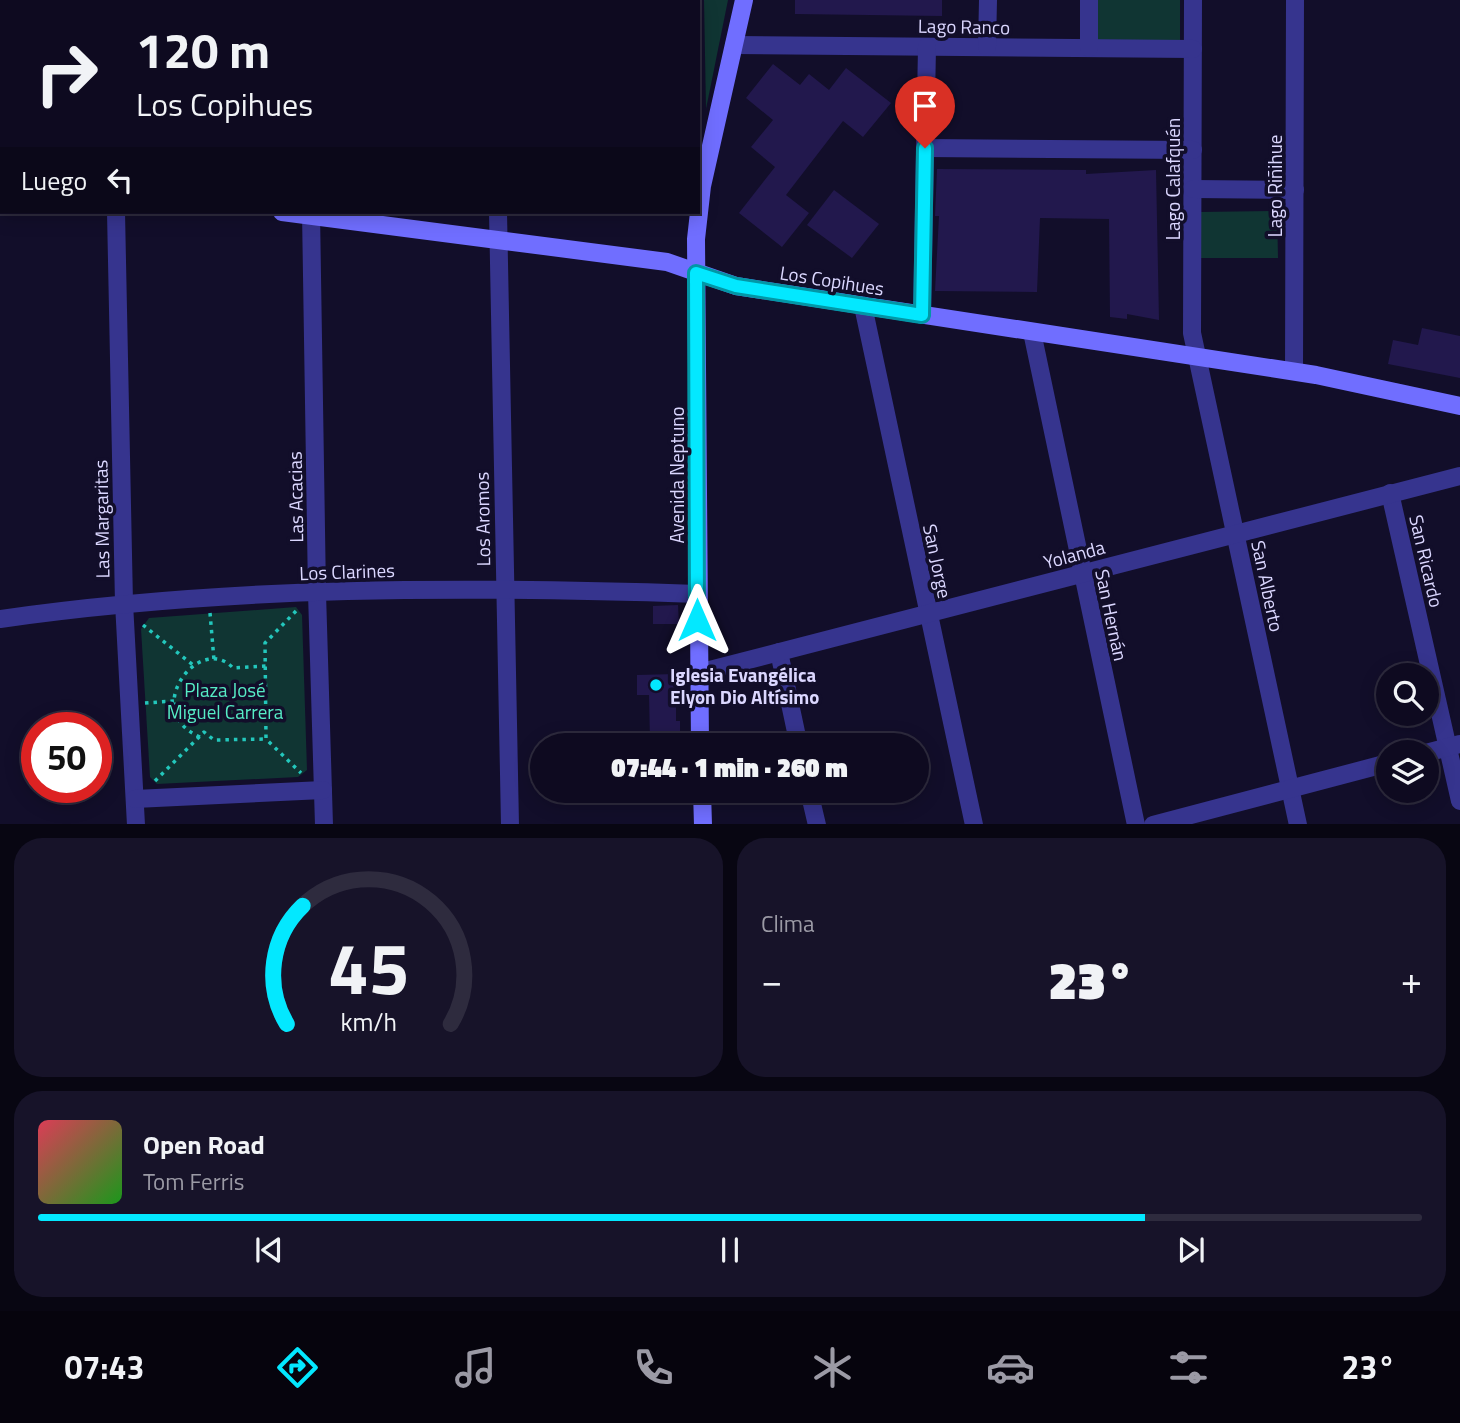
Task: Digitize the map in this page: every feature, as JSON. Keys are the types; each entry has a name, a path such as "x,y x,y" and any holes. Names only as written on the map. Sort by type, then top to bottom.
{"street":[{"name":"Avenida Neptuno","path":"700,193 744,0"},
{"path":"987,47 988,0"},
{"path":"1089,0 1089,48"},
{"name":"Lago Calafquén","path":"1193,0 1192,333 1197,357"},
{"name":"Lago Riñihue","path":"1294,372 1295,0"},
{"name":"Lago Ranco","path":"734,45 1193,49"},
{"path":"922,315 927,47"},
{"path":"925,148 1193,150"},
{"path":"1193,189 1294,190"},
{"name":"Las Margaritas","path":"116,214 124,603 143,799 136,824"},
{"name":"Los Copihues","path":"311,214 667,262 724,284 1294,372 1460,406"},
{"name":"Las Acacias","path":"311,214 317,593 315,790 324,824"},
{"name":"Los Aromos","path":"498,214 510,824"},
{"name":"Avenida Neptuno","path":"698,214 696,273 700,733"},
{"name":"San Jorge","path":"863,306 974,824"},
{"name":"San Hernán","path":"1032,332 1136,824"},
{"name":"San Alberto","path":"1197,357 1298,824"},
{"name":"Yolanda","path":"698,673 1460,475"},
{"name":"San Ricardo","path":"1390,493 1454,745 1460,802"},
{"name":"Los Clarines","path":"0,619 124,603 317,593 505,590 697,594"},
{"path":"779,652 796,733"},
{"path":"1153,824 1376,766"},
{"path":"143,799 315,790"},
{"path":"702,803 703,824"},
{"path":"812,803 817,824"}],"path":[{"path":"299,608 265,643 267,738 315,790"},
{"path":"210,612 214,660"},
{"path":"140,622 193,665"},
{"path":"200,737 180,722 174,701 179,682 193,665 214,660 225,661 233,668 266,666"},
{"path":"143,703 174,701"},
{"path":"143,799 151,785 204,732 214,740 267,738"}],"green space":[{"path":"704,0 728,0 706,109"},
{"path":"1097,0 1180,0 1180,42 1097,41"},
{"path":"1277,211 1278,258 1201,258 1200,212"},
{"name":"Plaza José Miguel Carrera","path":"296,607 302,615 307,770 298,777 157,784 150,777 141,629 149,618"}],"building":[{"path":"795,0 942,0 942,16 795,14"},
{"path":"773,64 800,85 809,74 829,90 846,68 891,103 863,137 843,121 786,195 809,213 782,247 739,213 775,167 751,147 773,120 746,98"},
{"path":"937,169 1086,170 1086,174 1156,170 1159,320 1127,314 1127,319 1110,317 1109,219 1040,218 1037,292 935,291 939,216 935,216"},
{"path":"834,190 879,224 852,258 807,225"},
{"path":"1422,328 1460,336 1460,378 1388,364 1393,340 1418,345"},
{"path":"678,605 679,624 653,624 653,606"},
{"path":"676,674 676,721 680,721 680,733 650,733 649,695 637,695 637,675"}],"place":[{"name":"Iglesia Evangélica Elyon Dio Altísimo","path":"656,685"}],"route":[{"path":"697,620 696,273 724,284 922,315 925,148"}]}
